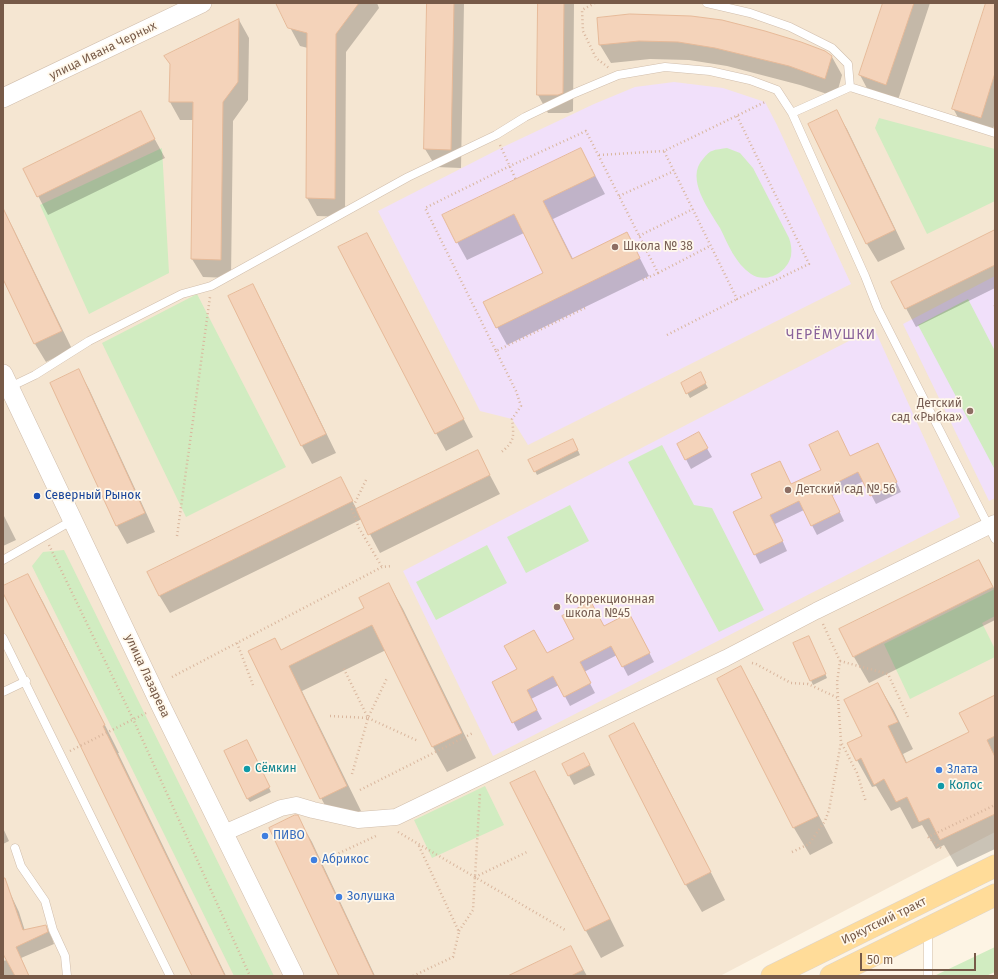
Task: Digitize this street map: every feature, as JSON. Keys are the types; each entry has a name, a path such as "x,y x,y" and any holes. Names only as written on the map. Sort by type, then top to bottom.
{"main road":[{"name":"Иркутский тракт","path":"772,976 995,866"},
{"path":"831,976 995,895"}],"street":[{"name":"улица Ивана Черных","path":"3,98 202,3"},
{"name":"улица Лазарева","path":"6,381 161,706 294,976"},
{"path":"224,833 281,808 296,805 358,820 396,817 726,658 816,611 993,529"}],"lane":[{"path":"707,3 750,13 790,27 832,48 848,64 850,87"},
{"path":"6,381 35,374 96,337 182,294 211,286 408,178 496,135 525,117 575,93 618,75 665,67 710,70 750,80 777,90 792,113 865,276 878,309 993,529"},
{"path":"792,113 850,87 995,133"},
{"path":"3,560 73,520"},
{"path":"3,638 26,681 61,756 170,976"},
{"path":"3,692 26,681"},
{"path":"15,848 20,866 45,901 53,930 65,956 67,976"},
{"path":"928,928 928,976"}],"path":[{"path":"595,3 582,10 583,30 596,58 618,75"},
{"path":"599,155 664,151 765,102"},
{"path":"667,335 736,299 809,264 736,116"},
{"path":"500,453 510,446 514,435 512,419 521,406 516,391 425,208 510,166 586,131 658,273"},
{"path":"496,135 516,180"},
{"path":"664,151 736,299"},
{"path":"619,196 674,171"},
{"path":"639,236 693,209"},
{"path":"640,280 658,273 710,246"},
{"path":"177,536 211,286"},
{"path":"496,351 586,308"},
{"path":"366,480 352,509 359,528 382,567"},
{"path":"45,536 133,719 250,976"},
{"path":"172,677 382,567 392,566"},
{"path":"792,852 810,844 825,821 829,810 841,742 837,683 840,661 816,611"},
{"path":"237,643 253,686"},
{"path":"726,658 756,664 791,683 808,684 838,698"},
{"path":"840,661 888,674 909,719"},
{"path":"343,667 368,718"},
{"path":"352,774 368,718 387,678"},
{"path":"61,756 161,706"},
{"path":"330,716 368,718 418,741"},
{"path":"360,790 473,734"},
{"path":"841,742 857,773 866,802"},
{"path":"413,976 453,957 458,932 473,910 481,777"},
{"path":"941,848 928,837 995,805"},
{"path":"393,828 568,931"},
{"path":"335,855 378,835"},
{"path":"417,843 458,932"},
{"path":"475,877 526,852"}],"shaded area":[{"path":"3,3 995,3 995,832 720,976 3,976"},
{"name":"Школа № 38","path":"674,82 723,88 765,102 851,284 528,445 512,419 480,411 378,211 501,148 594,104 635,87"},
{"name":"Детский сад «Рыбка»","path":"995,276 995,498 989,501 903,324"},
{"path":"874,328 960,517 493,756 403,571"}],"green space":[{"path":"879,118 995,149 995,201 927,234 875,128"},
{"path":"162,148 169,273 89,314 40,205"},
{"path":"727,148 740,153 753,168 789,238 791,244 791,256 789,262 781,272 775,275 763,278 757,277 745,270 732,253 701,194 697,175 698,167 709,152"},
{"path":"197,294 286,467 186,517 102,343"},
{"path":"968,299 995,351 995,470 918,325"},
{"path":"662,445 694,505 712,508 764,610 719,632 628,462"},
{"path":"570,505 589,541 526,573 507,537"},
{"path":"487,545 507,583 436,620 416,582"},
{"path":"64,550 274,976 234,976 32,566 43,552"},
{"path":"995,589 995,616 982,623 995,649 995,657 910,699 884,644"},
{"path":"485,786 504,825 432,858 414,820"},
{"path":"995,947 995,972 986,976 934,976"}],"building":[{"path":"276,3 359,3 336,34 335,199 306,198 307,33 288,28"},
{"path":"427,3 454,3 451,150 424,149"},
{"path":"538,3 564,3 563,93 558,95 537,95"},
{"path":"883,3 914,3 886,85 859,75"},
{"path":"986,3 995,3 995,73 981,118 952,109"},
{"path":"630,14 691,16 722,20 801,42 825,51 832,56 825,79 789,66 715,48 678,42 639,41 599,45 597,18"},
{"path":"239,19 238,82 223,102 221,260 191,259 193,102 169,102 170,64 164,56"},
{"path":"837,110 895,230 866,244 808,124"},
{"path":"141,111 155,139 37,197 23,169"},
{"path":"581,148 595,176 543,201 572,259 627,232 640,258 496,328 483,302 543,273 514,214 456,243 442,215"},
{"path":"3,208 62,331 34,344 3,279"},
{"path":"995,230 995,265 905,309 891,282"},
{"path":"367,233 464,419 435,434 338,247"},
{"path":"253,284 326,434 301,446 228,296"},
{"path":"79,369 145,513 116,526 50,383"},
{"path":"701,372 706,383 686,394 681,383"},
{"path":"838,431 850,456 878,443 897,482 870,496 858,472 828,487 840,512 811,526 799,501 770,515 783,541 754,555 733,512 762,498 751,474 780,461 791,484 821,470 809,445"},
{"path":"699,432 708,448 685,460 677,444"},
{"path":"573,439 578,450 534,472 528,460"},
{"path":"478,450 490,475 368,535 356,509"},
{"path":"341,477 353,501 159,596 147,572"},
{"path":"979,560 993,587 853,657 839,629"},
{"path":"28,574 105,725 103,726 225,976 192,976 77,739 3,593 3,586"},
{"path":"389,583 462,733 432,747 372,625 289,666 347,786 320,799 248,651 275,638 281,650 364,608 359,598"},
{"path":"591,602 604,626 629,613 650,653 622,667 611,646 580,662 591,683 564,697 553,676 527,690 537,710 512,723 492,682 517,669 504,646 534,630 547,653 574,639 562,616"},
{"path":"809,636 826,674 810,681 793,643"},
{"path":"741,666 818,816 793,828 717,679"},
{"path":"878,683 898,722 888,726 906,763 969,732 959,713 995,695 995,736 987,740 995,757 995,814 940,840 929,818 919,822 907,797 896,802 884,779 874,785 861,758 856,761 847,743 862,736 844,700"},
{"path":"634,723 711,872 685,885 609,736"},
{"name":"Сёмкин","path":"247,740 270,787 247,799 224,751"},
{"path":"584,753 590,765 568,776 562,764"},
{"path":"535,771 610,919 585,931 510,783"},
{"path":"295,815 298,815 374,976 339,976 269,828"},
{"path":"3,878 5,878 23,930 46,925 48,932 16,947 29,976 15,976 3,954"},
{"path":"571,946 583,970 571,976 508,976"}],"place":[{"name":"Школа № 38","path":"615,247"},
{"name":"Детский сад «Рыбка»","path":"970,411"},
{"name":"Детский сад № 56","path":"788,490"},
{"name":"Северный Рынок","path":"37,496"},
{"name":"Коррекционная школа №45","path":"557,607"},
{"name":"Сёмкин","path":"247,769"},
{"name":"Злата","path":"939,770"},
{"name":"Колос","path":"941,786"},
{"name":"ПИВО","path":"265,836"},
{"name":"Абрикос","path":"314,860"},
{"name":"Золушка","path":"339,897"}],"district":[{"name":"ЧЕРЁМУШКИ","path":"831,335"}]}
